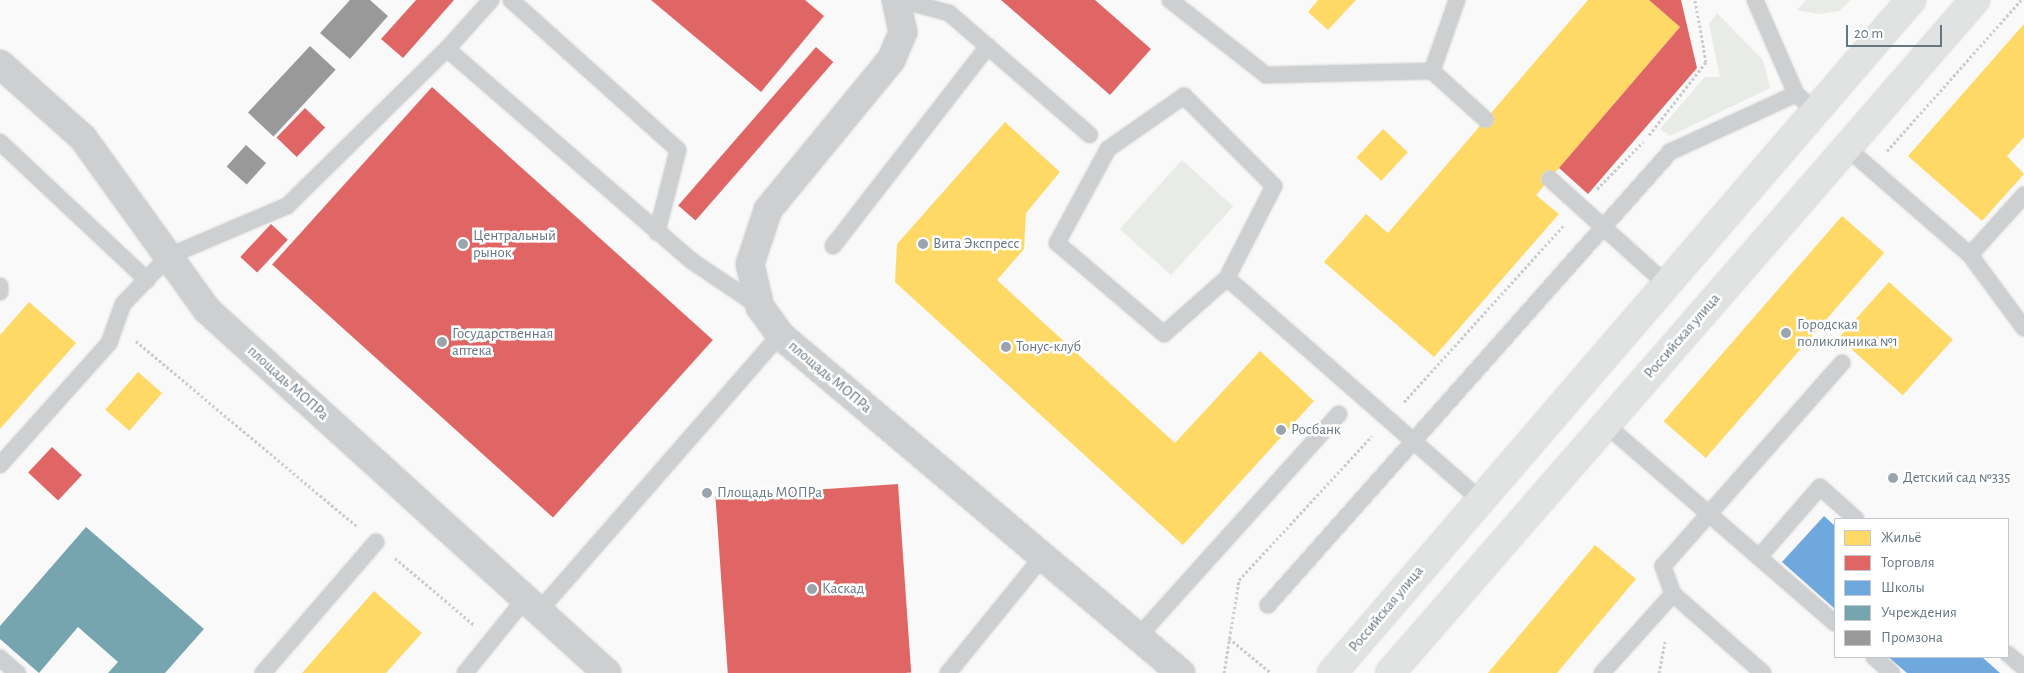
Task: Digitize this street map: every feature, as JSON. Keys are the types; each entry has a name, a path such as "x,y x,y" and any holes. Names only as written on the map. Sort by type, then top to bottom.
{"main road":[{"name":"Российская улица","path":"1332,673 1478,498 1665,282 1806,103 1911,0"},
{"name":"Российская улица","path":"1390,673 1975,0"}],"street":[{"name":"площадь МОПРа","path":"898,1 903,32 891,60 768,210 750,264 760,307 780,335 1181,673"},
{"name":"площадь МОПРа","path":"0,64 83,138 207,310 607,673"}],"lane":[{"path":"0,465 109,343 123,304 169,256 287,206 447,49 491,0"},
{"path":"511,0 678,150 657,232"},
{"path":"1170,0 1266,75 1432,71 1485,120"},
{"path":"1432,71 1457,0"},
{"path":"1268,605 1411,441 1670,152 1806,103 1755,0"},
{"path":"898,1 949,13 1090,135"},
{"path":"833,246 988,46"},
{"path":"447,49 692,262 760,307"},
{"path":"1184,96 1274,186 1227,278 1164,334 1058,243 1108,149 1184,96"},
{"path":"0,142 147,280"},
{"path":"1847,148 1970,256 2024,328"},
{"path":"1550,179 1665,282"},
{"path":"1970,256 2024,195"},
{"path":"1227,278 1478,498"},
{"path":"0,286 0,292"},
{"path":"465,673 492,640 532,605 780,335"},
{"path":"1763,673 1673,594 1663,566 1842,364"},
{"path":"1138,637 1339,414"},
{"path":"1606,424 1710,512 1834,622"},
{"path":"1760,556 1820,488 1855,518"},
{"path":"264,673 376,542"},
{"path":"948,673 1043,556"},
{"path":"1602,673 1673,594"},
{"path":"2009,655 2024,668"},
{"path":"0,658 17,673"},
{"path":"1875,658 1892,673"}],"path":[{"path":"1224,673 1239,580 1580,207 1647,137 1706,62 1695,0"},
{"path":"116,324 492,640"},
{"path":"1229,638 1271,673"}],"shaded area":[{"path":"1806,0 1851,0 1839,11 1818,14 1797,10"},
{"path":"1717,13 1763,60 1770,88 1670,136 1660,129 1705,77 1720,77 1709,24"},
{"path":"1182,160 1233,206 1171,275 1120,229"}],"building: Жильё":[{"path":"1318,0 1356,0 1328,30 1308,12"},
{"path":"1588,0 1649,0 1680,27 1536,195 1559,214 1434,357 1324,262 1366,214 1388,233"},
{"path":"2024,24 2024,137 2007,156 2024,174 1982,221 1908,156"},
{"path":"1005,122 1060,172 1026,213 1024,249 997,280 1175,443 1260,351 1314,401 1183,545 895,282 897,244"},
{"path":"1383,129 1408,152 1381,181 1356,158"},
{"path":"1842,216 1884,253 1706,458 1664,421"},
{"path":"1889,282 1953,340 1903,395 1839,338"},
{"path":"29,302 76,343 0,429 0,335"},
{"path":"138,372 162,393 129,431 105,410"},
{"path":"1595,545 1636,579 1557,673 1488,673"},
{"path":"374,591 422,633 386,673 302,673"}],"building: Торговля":[{"path":"416,0 454,0 403,58 381,39"},
{"path":"651,0 805,0 824,16 761,92"},
{"path":"1001,0 1095,0 1151,49 1110,95"},
{"path":"1649,0 1681,0 1697,68 1588,194 1559,168 1680,27"},
{"path":"816,47 833,62 696,221 678,205"},
{"path":"432,87 713,340 553,518 272,265"},
{"path":"305,108 325,127 297,157 277,137"},
{"path":"271,224 288,240 257,273 240,257"},
{"path":"52,447 82,475 58,501 28,473"},
{"name":"Каскад","path":"898,484 911,673 728,673 715,497"}],"building: Школы":[{"path":"1824,516 1834,525 1834,608 1782,562"},
{"path":"1889,658 1983,658 2000,673 1907,673"}],"building: Учреждения":[{"path":"86,527 204,629 165,673 108,673 118,662 78,627 39,673 0,639 0,626"}],"building: Промзона":[{"path":"350,0 370,0 388,16 350,59 320,33"},
{"path":"310,46 336,70 274,136 248,113"},
{"path":"246,145 266,163 247,185 227,167"}],"place":[{"name":"Центральный рынок","path":"463,244"},
{"name":"Вита Экспресс","path":"923,244"},
{"name":"Городская поликлиника №1","path":"1786,333"},
{"name":"Государственная аптека","path":"442,342"},
{"name":"Тонус-клуб","path":"1006,347"},
{"name":"Росбанк","path":"1281,430"},
{"name":"Детский сад №335","path":"1893,478"},
{"name":"Площадь МОПРа","path":"707,493"},
{"name":"Каскад","path":"812,589"}]}
